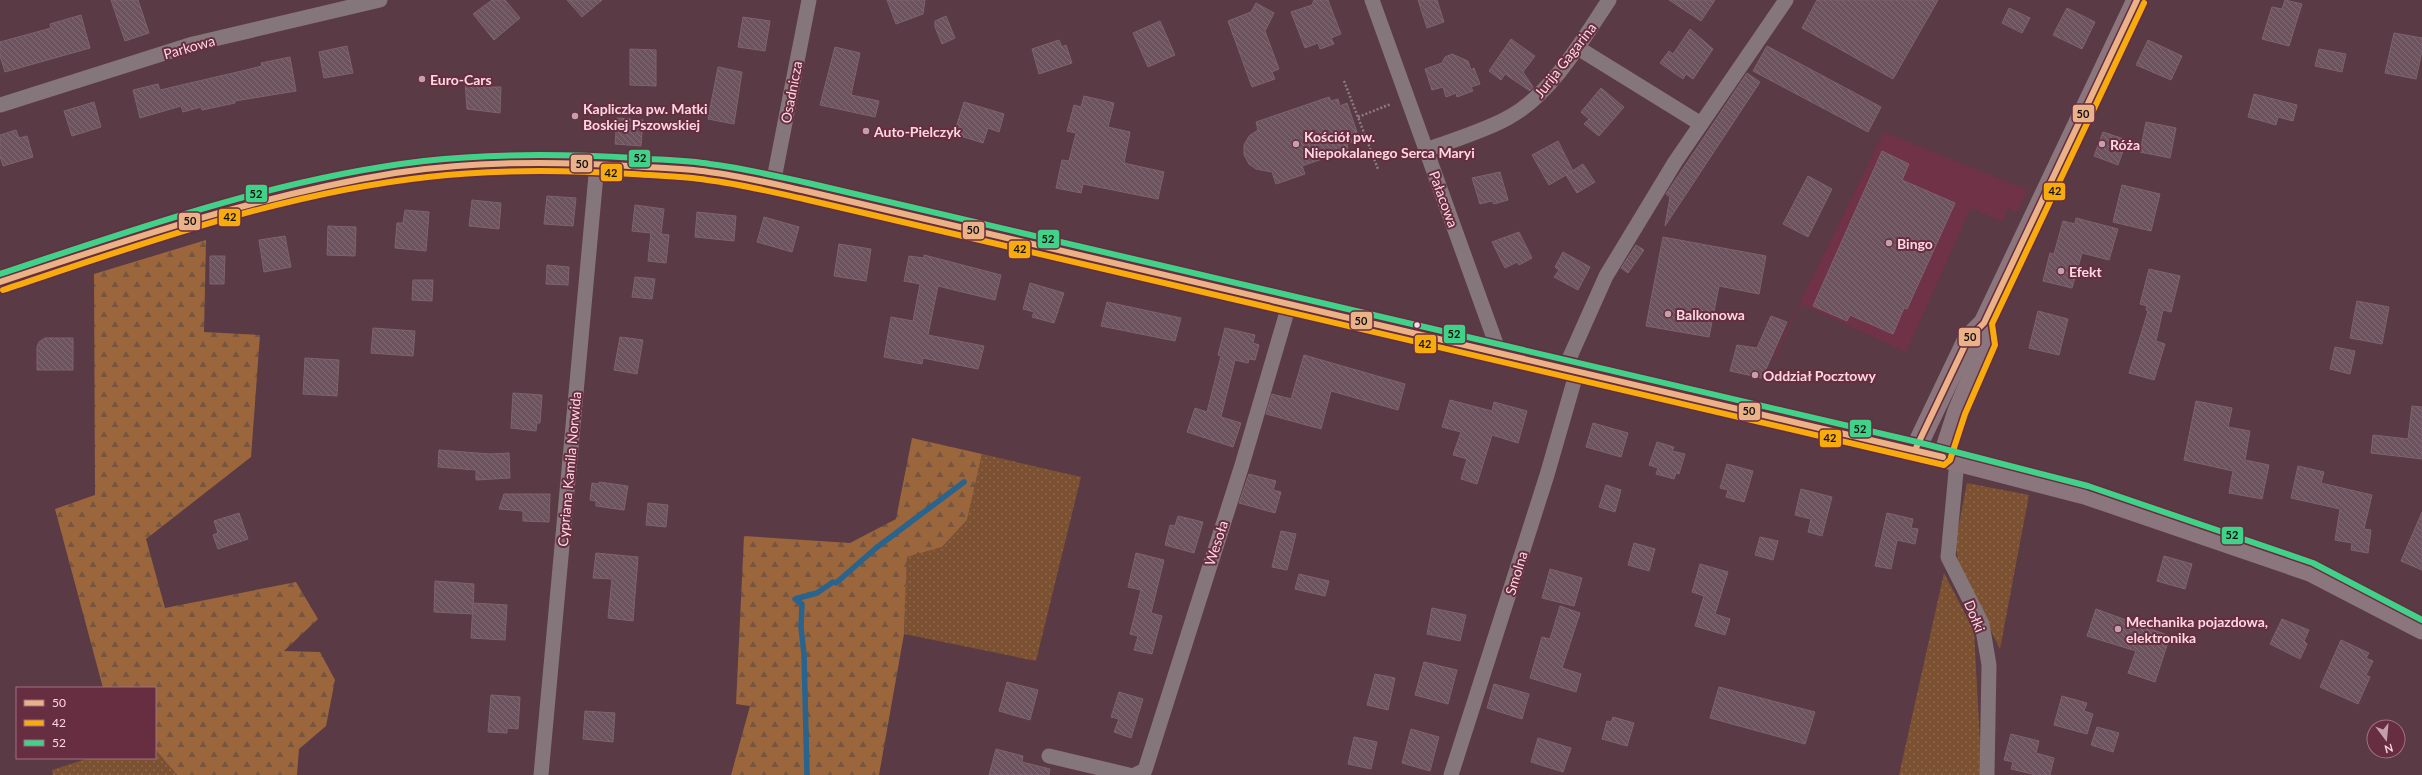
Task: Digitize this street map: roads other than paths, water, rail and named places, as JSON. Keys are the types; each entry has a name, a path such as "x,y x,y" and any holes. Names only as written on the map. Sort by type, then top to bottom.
{"main road":[{"path":"1915,450 1968,339 1984,323 2138,0"},
{"path":"0,282 94,251 326,185 397,173 504,163 597,164 716,173 773,184 1289,305 1499,352 1915,450 2085,494 2310,571 2422,628"},
{"path":"1950,459 1958,411 1987,343 1984,323"}],"street":[{"name":"Parkowa","path":"0,105 193,44 380,0"},
{"name":"Osadnicza","path":"773,184 809,0"},
{"name":"Pałacowa","path":"1372,0 1499,352"},
{"name":"Jurija Gagarina","path":"1426,150 1511,117 1534,100 1578,48 1609,0"},
{"name":"Smolna","path":"1451,775 1542,490 1571,369 1606,276 1675,162 1786,0"},
{"path":"1578,48 1701,124"},
{"name":"Cypriana Kamila Norwida","path":"541,775 597,164"},
{"name":"Wesoła","path":"1135,775 1145,770 1242,465 1289,305"},
{"name":"Dołki","path":"1950,459 1948,557 1982,624 1989,665 1987,775"},
{"path":"1050,756 1129,775"}],"waterway":[{"path":"807,775 804,654 801,627 802,604 795,599 817,593 833,582 836,583 876,548 964,482"}],"place":[{"name":"Euro-Cars","path":"422,79"},
{"name":"Kapliczka pw. Matki Boskiej Pszowskiej","path":"575,116"},
{"name":"Auto-Pielczyk","path":"866,131"},
{"name":"Kościół pw. Niepokalanego Serca Maryi","path":"1296,144"},
{"name":"Róża","path":"2102,144"},
{"name":"Bingo","path":"1889,243"},
{"name":"Efekt","path":"2061,271"},
{"name":"Balkonowa","path":"1668,314"},
{"name":"Oddział Pocztowy","path":"1755,375"},
{"name":"Mechanika pojazdowa, elektronika","path":"2118,629"}]}
